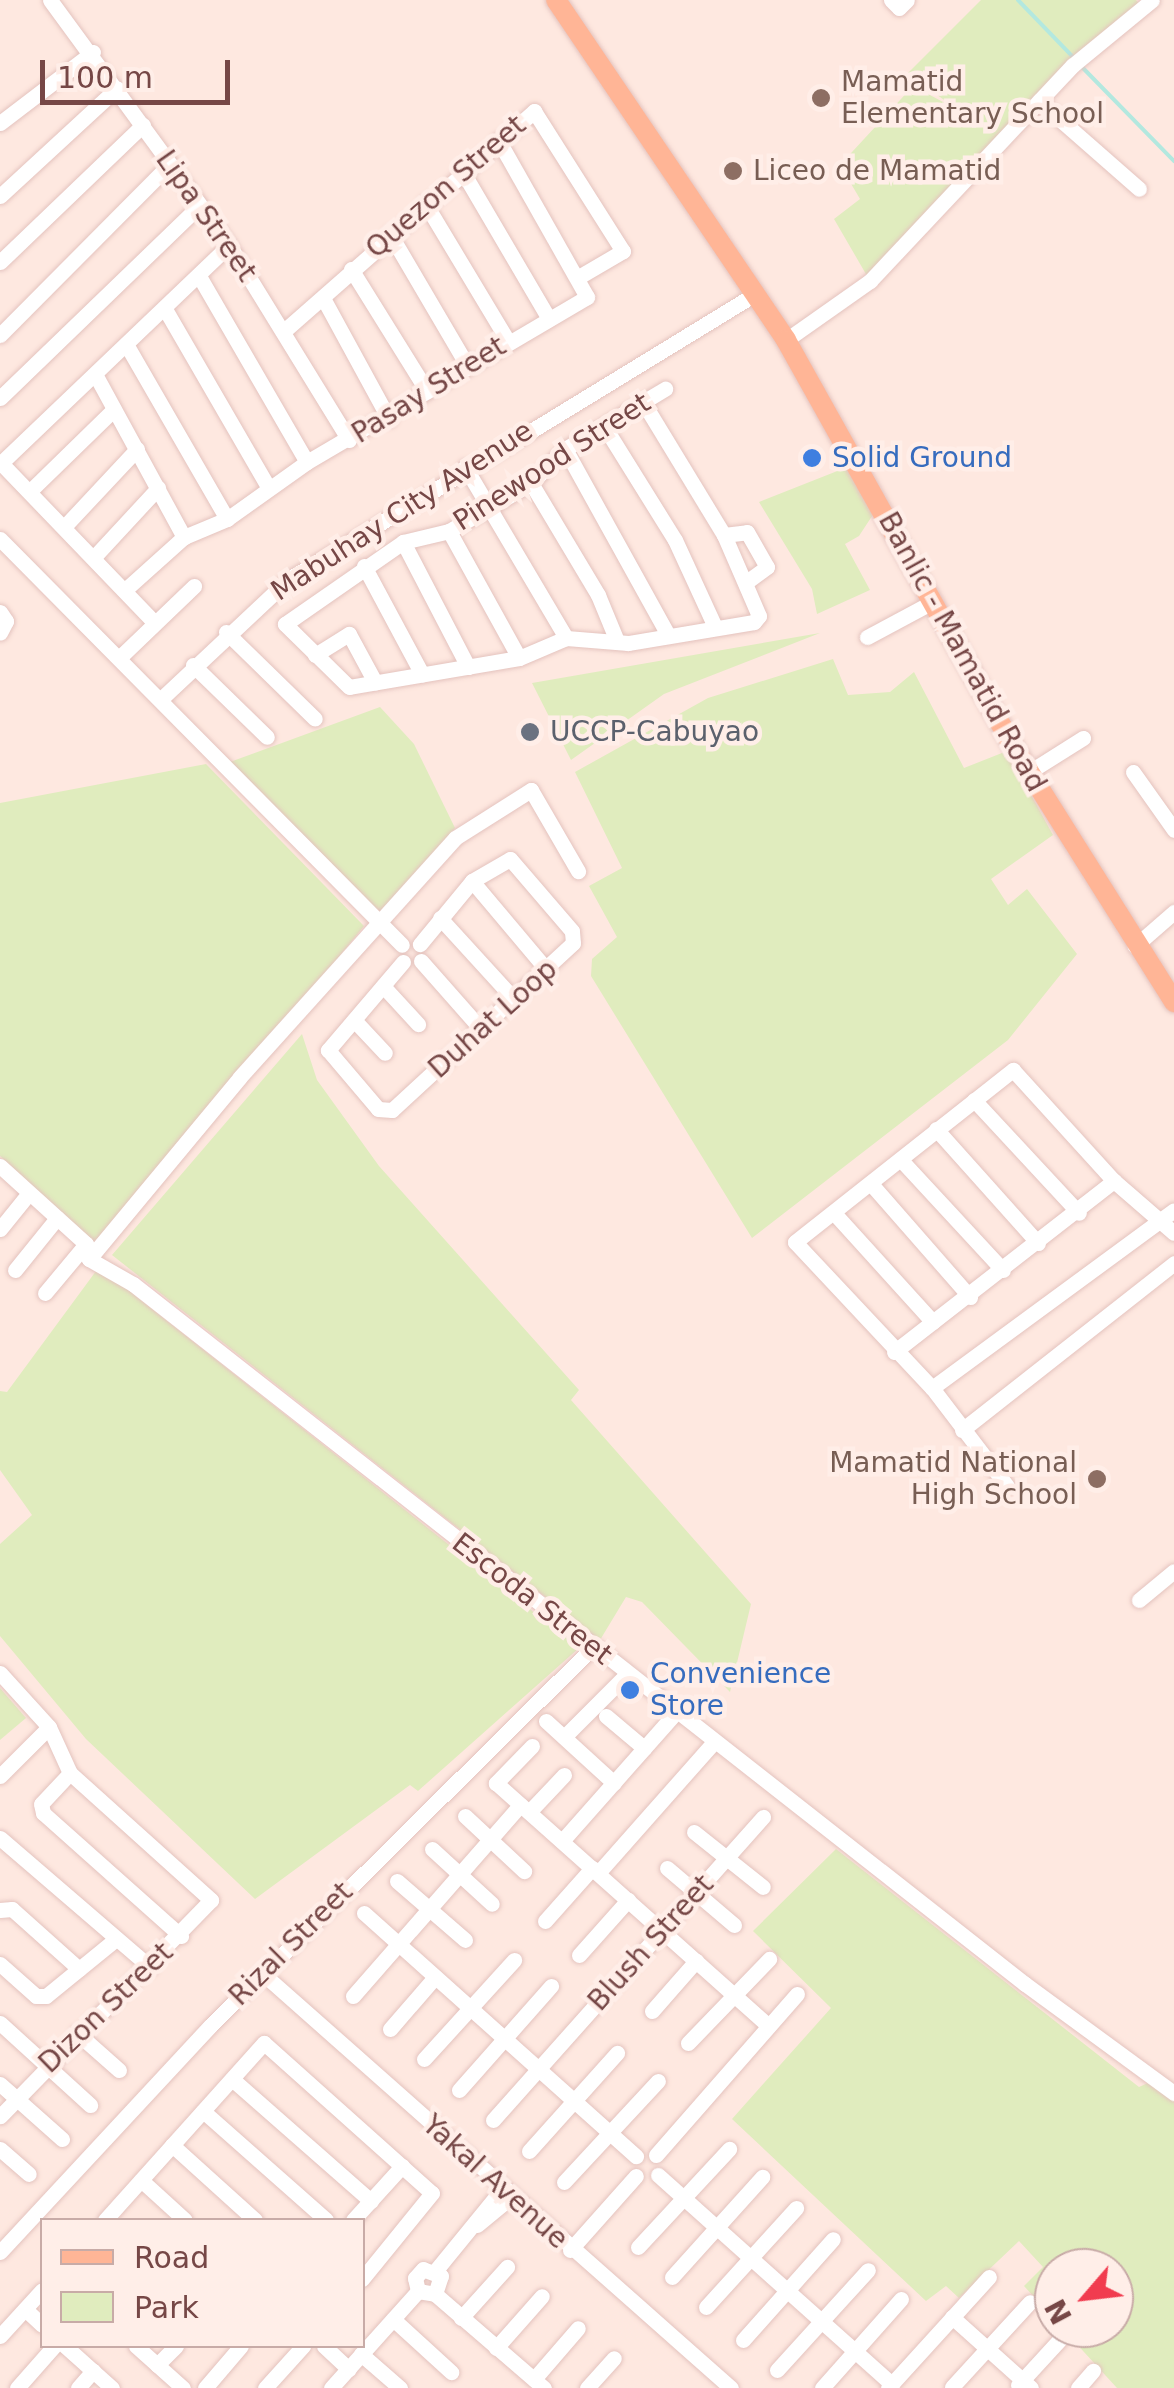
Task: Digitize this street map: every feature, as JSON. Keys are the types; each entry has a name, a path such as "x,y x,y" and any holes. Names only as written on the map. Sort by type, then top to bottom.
{"main road":[{"name":"Banlic - Mamatid Road","path":"556,0 786,340 1028,772 1174,1002"}],"street":[{"name":"Lipa Street","path":"50,0 93,52 229,245 350,440"},
{"path":"891,0 899,8 907,0"},
{"path":"786,340 870,281 1073,65 1152,0"},
{"path":"0,123 93,52"},
{"path":"0,196 117,88"},
{"path":"1039,101 1139,190"},
{"name":"Quezon Street","path":"285,330 462,169 534,111 623,251 577,278"},
{"path":"0,262 143,125"},
{"path":"498,140 577,278"},
{"path":"0,335 170,164"},
{"path":"462,169 550,319"},
{"path":"425,202 508,341"},
{"path":"0,398 199,206"},
{"path":"390,234 468,367"},
{"path":"155,623 0,462 229,245"},
{"path":"351,269 426,392"},
{"path":"199,276 307,462"},
{"name":"Pasay Street","path":"126,589 184,538 227,519 307,462 389,419 508,341 588,297 577,278"},
{"name":"Mabuhay City Avenue","path":"160,699 226,632 288,579 465,467 755,294"},
{"path":"322,298 389,419"},
{"path":"165,309 268,487"},
{"path":"126,344 227,519"},
{"path":"95,374 184,538"},
{"name":"Pinewood Street","path":"315,655 285,624 403,542 450,531 531,484 566,449 665,389"},
{"path":"375,682 349,634 315,655 349,686 375,682 422,674 468,667 519,658 566,638 617,641 715,627 758,616 724,536 644,402"},
{"path":"30,491 114,409"},
{"path":"604,426 675,540 715,627"},
{"path":"64,527 137,449"},
{"path":"566,449 668,635"},
{"path":"465,467 566,638"},
{"path":"531,484 589,579 617,641"},
{"path":"94,556 158,488"},
{"path":"450,531 519,658"},
{"path":"724,536 747,532 767,567 744,583"},
{"path":"0,539 160,699 403,954 421,961 481,1029"},
{"path":"403,542 468,667"},
{"path":"364,566 422,674"},
{"path":"119,658 194,586"},
{"path":"867,637 934,602"},
{"path":"0,612 6,621 0,633"},
{"path":"226,632 315,719"},
{"path":"193,665 266,737"},
{"path":"1028,772 1083,738"},
{"path":"1133,772 1174,830"},
{"path":"45,1293 87,1251 455,838 523,792 534,794 578,871"},
{"name":"Duhat Loop","path":"403,954 383,986 328,1050 333,1063 378,1109 392,1110 568,951 572,931 510,859 499,861 472,881 420,944"},
{"path":"472,881 547,970"},
{"path":"1135,946 1174,912"},
{"path":"440,918 514,1000"},
{"path":"403,954 420,944 421,961"},
{"path":"383,986 418,1024"},
{"path":"354,1020 385,1053"},
{"path":"1008,1486 932,1388 894,1352 795,1242 1013,1070 1114,1180 1168,1214 1174,1234"},
{"path":"974,1100 1079,1213"},
{"path":"936,1129 1038,1243"},
{"path":"901,1160 1003,1270"},
{"name":"Escoda Street","path":"0,1167 87,1251 714,1742 1174,2094"},
{"path":"894,1352 1079,1213 1114,1180"},
{"path":"872,1185 970,1297"},
{"path":"0,1229 29,1193"},
{"path":"834,1213 933,1322"},
{"path":"932,1388 1168,1214"},
{"path":"15,1270 57,1218"},
{"path":"962,1430 1174,1264"},
{"path":"1138,1600 1174,1571"},
{"name":"Rizal Street","path":"0,2252 262,1973 593,1647"},
{"path":"0,1673 49,1727 70,1772 41,1804 43,1813 181,1936"},
{"path":"564,1736 627,1674"},
{"path":"562,1841 676,1712"},
{"path":"606,1716 644,1748"},
{"path":"546,1721 614,1783"},
{"path":"0,1776 49,1727"},
{"path":"545,1921 714,1742"},
{"path":"532,1746 496,1782 769,2026"},
{"name":"Dizon Street","path":"0,2116 77,2033 181,1936 211,1900 70,1772"},
{"path":"352,1996 489,1839 564,1774"},
{"path":"464,1816 524,1871"},
{"name":"Blush Street","path":"493,2120 763,1817"},
{"path":"694,1832 763,1887"},
{"path":"1,1840 150,1967"},
{"path":"432,1849 492,1904"},
{"path":"667,1868 734,1925"},
{"path":"397,1881 465,1940"},
{"path":"579,1956 628,1900"},
{"path":"0,1910 12,1909 79,1969"},
{"path":"364,1913 636,2156 656,2155 797,1994"},
{"path":"0,1964 36,1996 46,1996 116,1939"},
{"path":"688,2043 770,1959"},
{"path":"424,2060 514,1960"},
{"path":"652,2011 696,1961"},
{"name":"Yakal Avenue","path":"262,1973 570,2250 731,2388"},
{"path":"390,2029 435,1977"},
{"path":"459,2090 550,1986"},
{"path":"0,2024 90,2105"},
{"path":"77,2033 119,2070"},
{"path":"111,2218 264,2043 432,2193 365,2275"},
{"path":"529,2152 616,2053"},
{"path":"232,2079 371,2201"},
{"path":"564,2182 658,2080"},
{"path":"0,2084 62,2140"},
{"path":"203,2111 324,2218"},
{"path":"172,2145 252,2218"},
{"path":"0,2149 28,2174"},
{"path":"638,2248 730,2149"},
{"path":"656,2155 658,2175 890,2386 990,2277"},
{"path":"570,2250 636,2176 636,2156"},
{"path":"355,2218 402,2166"},
{"path":"636,2176 648,2181 658,2175"},
{"path":"672,2277 762,2177"},
{"path":"141,2180 183,2218"},
{"path":"332,2388 418,2291 418,2272 436,2270 506,2193"},
{"path":"706,2308 796,2208"},
{"path":"743,2340 833,2239"},
{"path":"462,2318 507,2267"},
{"path":"435,2294 442,2282 436,2270"},
{"path":"777,2370 868,2270"},
{"path":"418,2291 435,2294 539,2384 578,2328"},
{"path":"0,2336 40,2292"},
{"path":"496,2348 542,2296"},
{"path":"822,2388 902,2299"},
{"path":"952,2387 1030,2302"},
{"path":"25,2310 40,2323"},
{"path":"952,2317 1023,2385 1053,2348"},
{"path":"393,2319 451,2372"},
{"path":"17,2388 52,2348"},
{"path":"67,2348 112,2388"},
{"path":"138,2348 182,2388"},
{"path":"158,2365 174,2348"},
{"path":"204,2388 239,2348"},
{"path":"265,2388 301,2348"},
{"path":"326,2348 349,2368"},
{"path":"361,2354 400,2388"},
{"path":"587,2388 614,2358"},
{"path":"78,2388 93,2371"},
{"path":"1078,2388 1093,2371"}],"green space":[{"path":"981,0 1136,0 1140,5 870,281 834,219 860,199 840,165 913,86 960,111 907,74"},
{"path":"850,466 876,510 859,536 845,544 870,590 817,614 812,589 759,502"},
{"path":"820,633 664,694 571,760 532,683"},
{"path":"833,659 848,695 890,692 914,672 964,768 1007,751 1053,835 991,879 1008,905 1027,889 1077,954 1008,1040 752,1238 591,976 592,959 617,937 589,886 622,868 575,772 708,698"},
{"path":"380,707 414,744 455,828 379,916 230,762"},
{"path":"206,764 364,926 101,1249 0,1156 0,803"},
{"path":"302,1034 317,1080 379,1166 579,1390 571,1400 751,1604 730,1692 642,1602 626,1597 600,1640 112,1255"},
{"path":"99,1267 579,1648 418,1791 410,1785 255,1899 86,1739 0,1636 0,1544 32,1515 0,1470 0,1391 7,1392"},
{"path":"0,1688 26,1718 0,1740"},
{"path":"836,1849 1139,2087 1150,2082 1174,2100 1174,2388 1117,2388 1080,2348 1134,2348 1134,2248 1034,2248 1034,2257 1019,2241 959,2298 946,2286 926,2301 732,2119 831,2008 753,1931"},
{"path":"1034,2276 1034,2297 1024,2286"}],"waterway":[{"path":"1018,0 1073,57"},
{"path":"1079,64 1174,161"}],"place":[{"name":"Mamatid Elementary School","path":"821,98"},
{"name":"Liceo de Mamatid","path":"733,171"},
{"name":"Solid Ground","path":"812,458"},
{"name":"UCCP-Cabuyao","path":"530,732"},
{"name":"Mamatid National High School","path":"1097,1479"},
{"name":"Convenience Store","path":"630,1690"}]}
